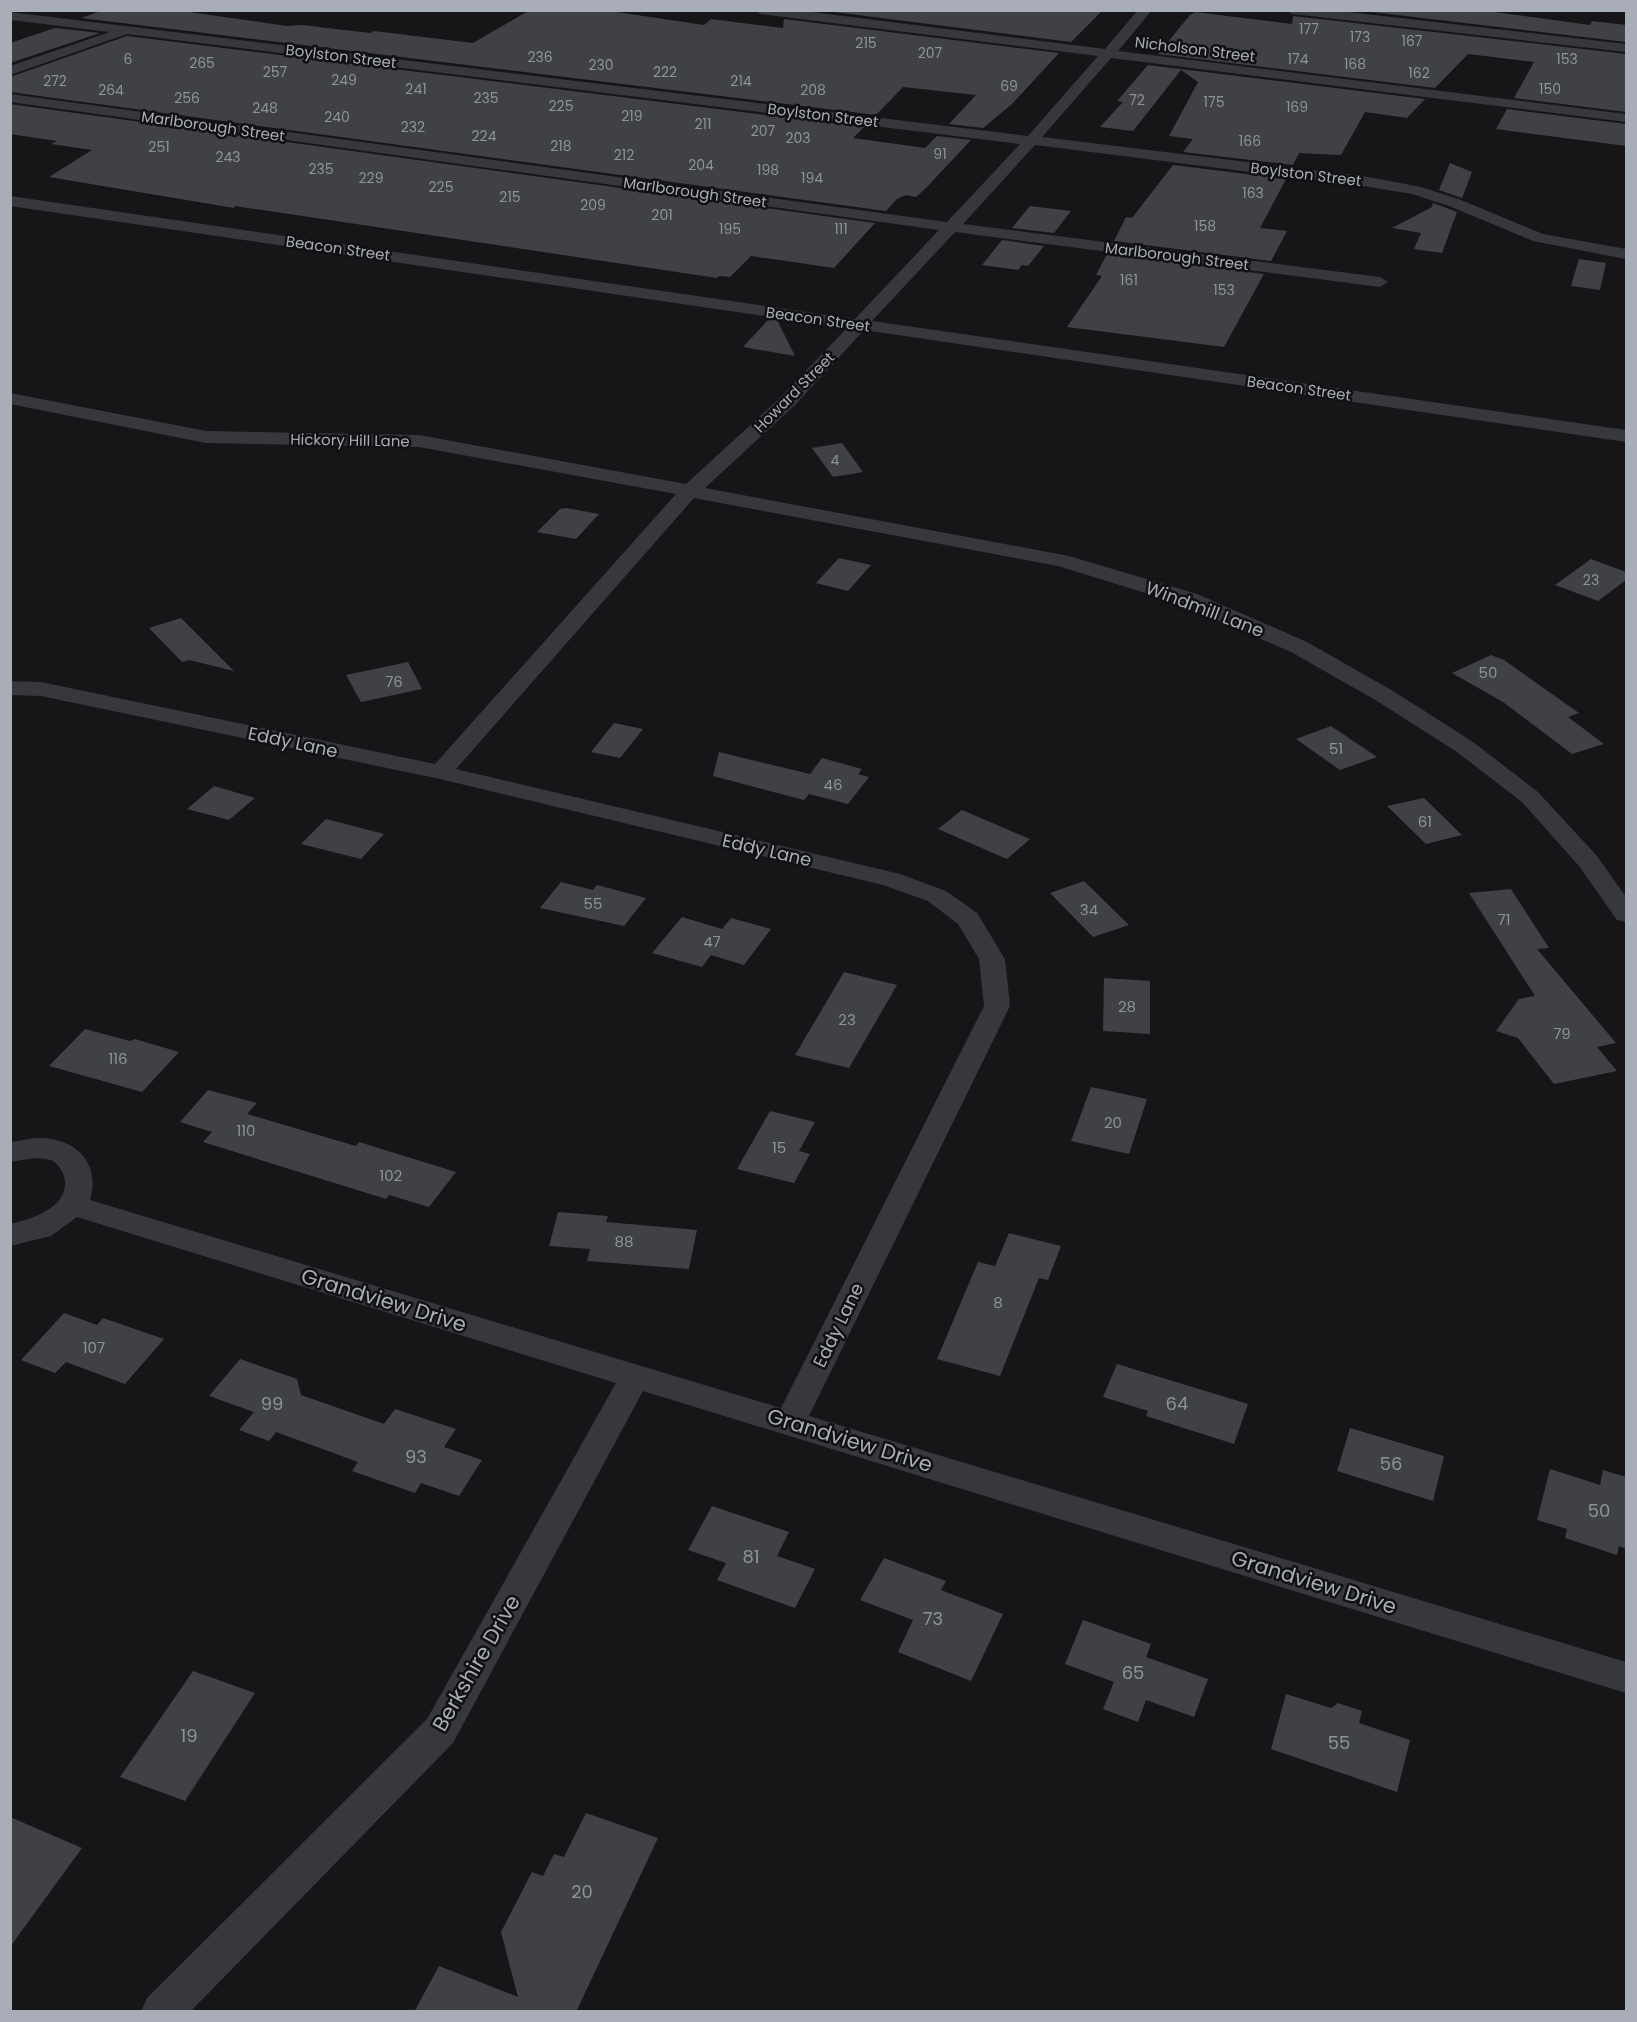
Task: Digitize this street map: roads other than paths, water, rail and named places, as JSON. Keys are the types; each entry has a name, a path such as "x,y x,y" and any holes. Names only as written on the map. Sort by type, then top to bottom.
{"street":[{"name":"Nicholson Street","path":"760,10 1626,118"},
{"name":"Howard Street","path":"440,772 689,492 788,401 1031,141 1146,10"},
{"path":"1292,10 1353,14 1626,48"},
{"name":"Boylston Street","path":"10,16 1363,181 1415,190 1455,202 1539,238 1626,254"},
{"path":"10,71 128,30"},
{"name":"Marlborough Street","path":"10,98 951,227 1380,282"},
{"name":"Beacon Street","path":"10,201 1626,436"},
{"name":"Hickory Hill Lane","path":"10,398 206,437 419,441 689,492"},
{"name":"Windmill Lane","path":"689,492 1062,560 1189,599 1299,647 1385,696 1465,747 1530,797 1588,861 1626,914"},
{"name":"Eddy Lane","path":"10,688 41,689 440,772 891,879 937,896 968,920 992,959 997,1006 790,1422"},
{"path":"10,1152 36,1149 54,1151 68,1157 78,1167 82,1179 80,1192 72,1205 58,1218 41,1228 10,1235"},
{"name":"Grandview Drive","path":"72,1205 1626,1678"},
{"name":"Berkshire Drive","path":"161,2012 440,1731 635,1377"}]}
